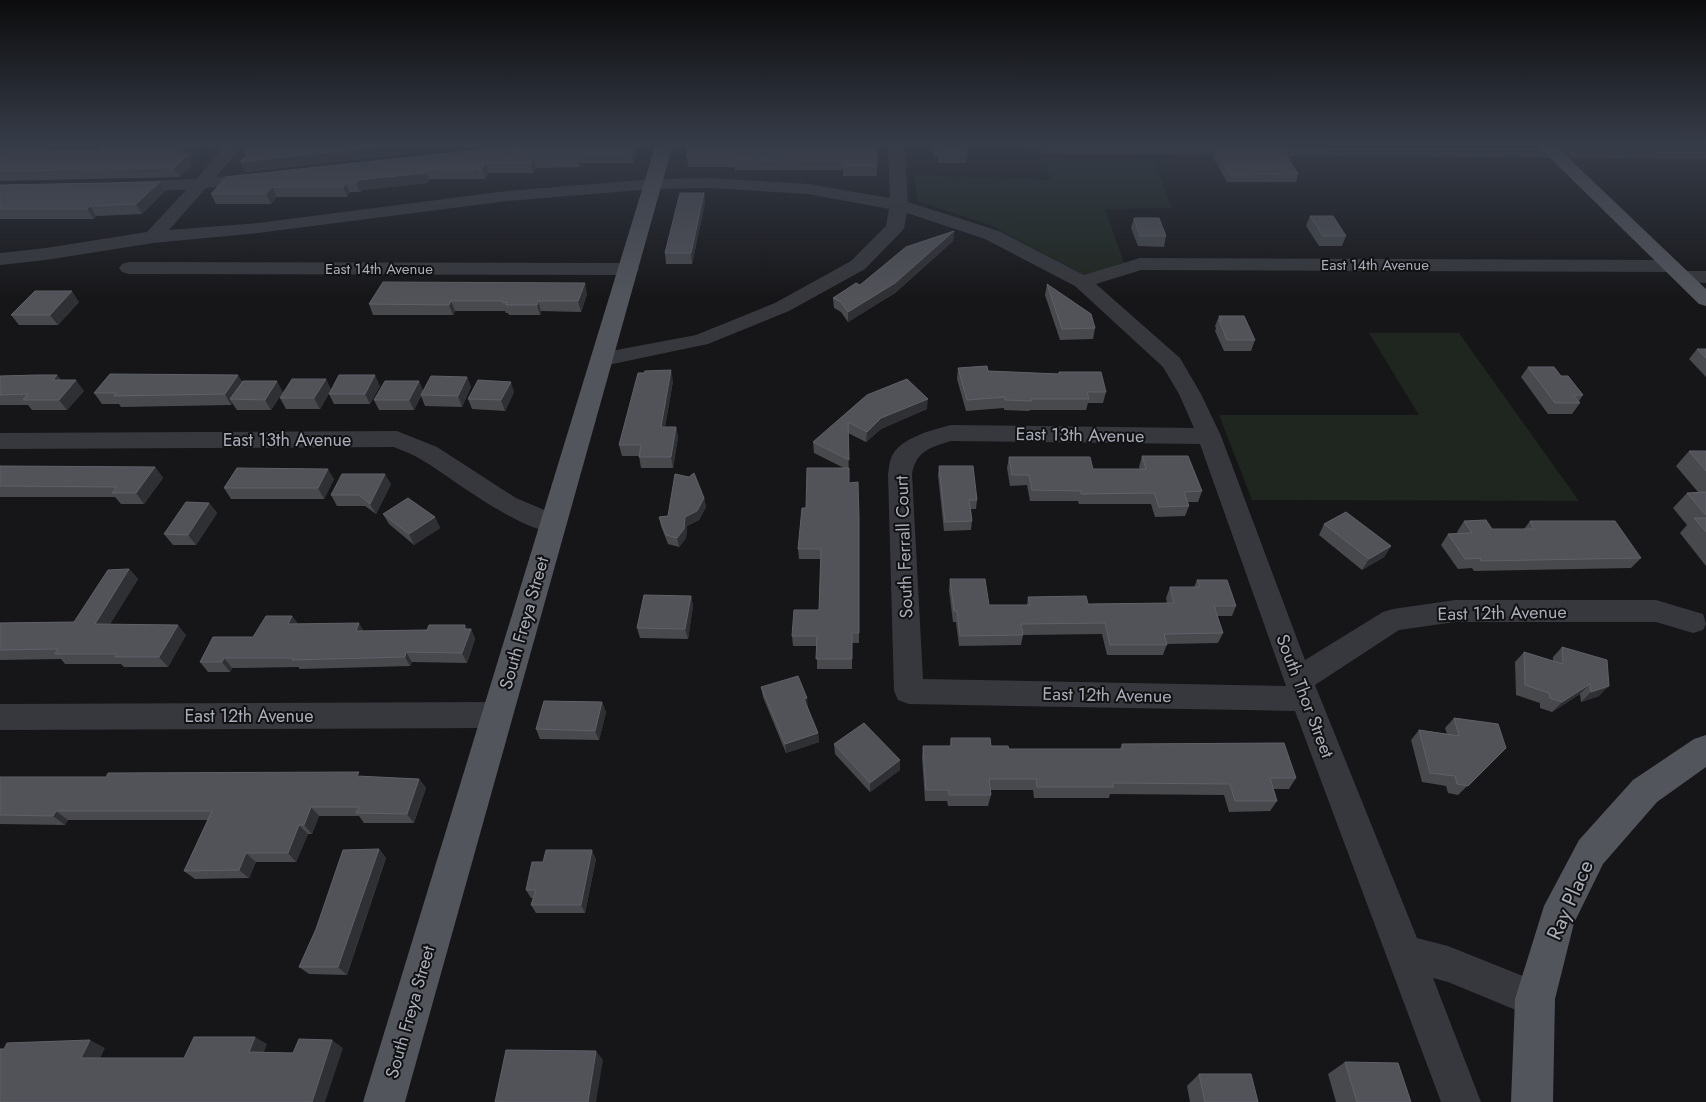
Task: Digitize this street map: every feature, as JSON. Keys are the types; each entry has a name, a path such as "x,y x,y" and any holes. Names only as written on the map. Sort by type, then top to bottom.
{"main road":[{"name":"South Freya Street","path":"384,1102 650,195"},
{"path":"1597,195 1706,300"},
{"name":"Ray Place","path":"1532,1102 1535,999 1557,919 1591,852 1645,791 1706,749"}],"street":[{"path":"153,237 188,195"},
{"name":"South Thor Street","path":"0,259 54,253 153,237 258,228 514,195"},
{"name":"South Thor Street","path":"842,195 931,214 992,235 1082,282 1172,363 1190,394 1209,436 1301,690 1405,953 1461,1102"},
{"path":"602,359 700,340 782,307 858,265 895,228 898,195"},
{"name":"East 14th Avenue","path":"1082,282 1140,264 1677,272 1706,277"},
{"name":"East 14th Avenue","path":"129,268 629,269"},
{"name":"East 13th Avenue","path":"951,433 1209,436"},
{"name":"South Ferrall Court","path":"909,691 900,474 903,458 923,441 951,433"},
{"name":"East 13th Avenue","path":"0,441 397,439 429,453 506,504 552,524"},
{"name":"East 12th Avenue","path":"909,691 1301,690 1393,620 1455,611 1656,612 1693,622"},
{"name":"East 12th Avenue","path":"0,717 498,715"},
{"path":"1405,953 1448,964 1535,999"}],"shaded area":[{"path":"916,195 1167,195 1172,208 1105,209 1125,265 1086,276 990,225 917,201"},
{"path":"1369,333 1459,333 1579,501 1252,500 1219,415 1419,415"}],"building":[{"path":"0,195 145,195 136,204 90,206 87,209 0,209"},
{"path":"679,195 703,195 691,253 665,253"},
{"path":"1310,216 1333,216 1346,236 1323,236"},
{"path":"1134,218 1159,218 1166,236 1140,236"},
{"path":"954,231 895,283 848,312 841,302 833,298 856,283 860,285 906,247"},
{"path":"383,282 585,283 578,301 538,301 537,305 506,305 507,302 503,303 503,301 451,301 449,305 369,304"},
{"path":"1047,284 1091,314 1095,328 1062,329"},
{"path":"35,291 72,291 50,315 11,315"},
{"path":"1219,316 1244,316 1255,340 1227,340"},
{"path":"1697,349 1706,349 1706,358"},
{"path":"987,366 988,371 1059,374 1059,372 1101,372 1106,392 1087,392 1089,399 1031,399 1031,401 1005,400 1005,397 967,400 958,368"},
{"path":"1528,367 1554,367 1561,376 1568,376 1583,395 1573,395 1580,403 1555,403"},
{"path":"671,370 661,427 676,427 671,457 639,457 641,445 619,445 638,373"},
{"path":"110,374 238,375 225,394 114,396 116,393 94,393"},
{"path":"57,375 53,380 76,380 59,400 23,400 28,394 0,395 0,376"},
{"path":"339,375 375,375 365,394 329,394"},
{"path":"431,376 467,377 458,396 421,395"},
{"path":"292,379 326,379 314,398 280,398"},
{"path":"907,379 928,399 881,418 867,432 848,422 849,460 813,442 867,395"},
{"path":"478,380 511,382 501,400 468,399"},
{"path":"243,381 277,381 265,400 230,399"},
{"path":"385,381 419,381 409,400 374,400"},
{"path":"1689,451 1706,451 1706,471"},
{"path":"1142,456 1188,456 1202,491 1184,492 1189,506 1159,507 1154,493 1081,494 1081,491 1032,490 1029,475 1012,475 1009,457 1090,457 1093,469 1146,469"},
{"path":"0,466 155,467 136,493 112,493 117,487 0,486"},
{"path":"939,466 973,466 977,500 969,500 972,521 945,522"},
{"path":"237,468 328,469 318,488 224,488"},
{"path":"807,468 849,468 849,483 858,482 859,633 852,633 852,659 816,659 817,636 792,636 794,610 819,610 821,549 798,549 802,508 806,508"},
{"path":"694,473 704,498 697,511 685,517 684,529 677,538 666,535 659,517 668,516 675,474 689,477"},
{"path":"342,474 385,474 370,504 359,495 331,495"},
{"path":"1706,492 1706,515 1687,493"},
{"path":"408,498 435,517 409,534 383,514"},
{"path":"186,502 209,503 188,535 164,534"},
{"path":"1346,512 1391,546 1369,559 1324,524"},
{"path":"1694,518 1706,518 1706,532"},
{"path":"1486,520 1492,529 1534,529 1530,521 1615,521 1641,558 1481,561 1480,558 1465,559 1448,534 1472,533 1464,521"},
{"path":"129,569 95,624 178,625 159,657 115,657 117,654 55,654 58,649 0,650 0,623 74,622 108,570"},
{"path":"950,579 985,579 989,605 1030,605 1028,597 1086,596 1088,604 1174,603 1170,587 1200,587 1197,580 1227,580 1236,606 1214,606 1223,633 1164,634 1167,645 1110,645 1105,623 1021,624 1023,635 960,636 957,611 954,611"},
{"path":"644,595 691,596 685,629 637,628"},
{"path":"266,616 292,616 288,624 359,623 356,631 427,630 429,625 465,625 464,629 471,629 462,653 406,652 405,657 292,660 293,658 224,658 222,662 200,662 213,637 253,637"},
{"path":"1562,647 1607,660 1609,686 1591,692 1590,684 1562,702 1550,698 1549,693 1525,685 1524,652 1563,664"},
{"path":"798,676 807,698 804,699 818,733 785,744 761,687"},
{"path":"544,701 602,702 595,731 536,729"},
{"path":"1454,718 1498,724 1506,748 1468,786 1457,784 1455,776 1430,773 1419,730 1459,736"},
{"path":"864,723 900,760 870,783 834,744"},
{"path":"951,738 990,738 991,746 1008,746 1009,749 1123,749 1122,744 1284,743 1296,778 1270,778 1277,801 1235,801 1230,784 1113,783 1113,787 1037,787 1036,779 989,779 991,795 949,795 949,790 926,790 923,746 951,746"},
{"path":"359,772 357,776 419,779 407,814 356,813 359,807 311,807 304,825 299,825 288,853 246,853 239,870 184,871 212,811 56,811 53,816 0,815 0,777 106,777 108,773"},
{"path":"379,849 338,967 299,967 316,929 343,850"},
{"path":"546,850 592,850 581,905 531,905 536,890 526,890 532,862 543,862"},
{"path":"194,1037 255,1037 249,1052 293,1053 299,1039 332,1040 312,1102 0,1102 0,1049 4,1049 7,1043 90,1040 81,1058 184,1058"},
{"path":"506,1050 596,1051 588,1102 495,1102"},
{"path":"1345,1062 1398,1063 1411,1102 1357,1102"},
{"path":"1199,1074 1251,1074 1258,1102 1205,1102"}]}
